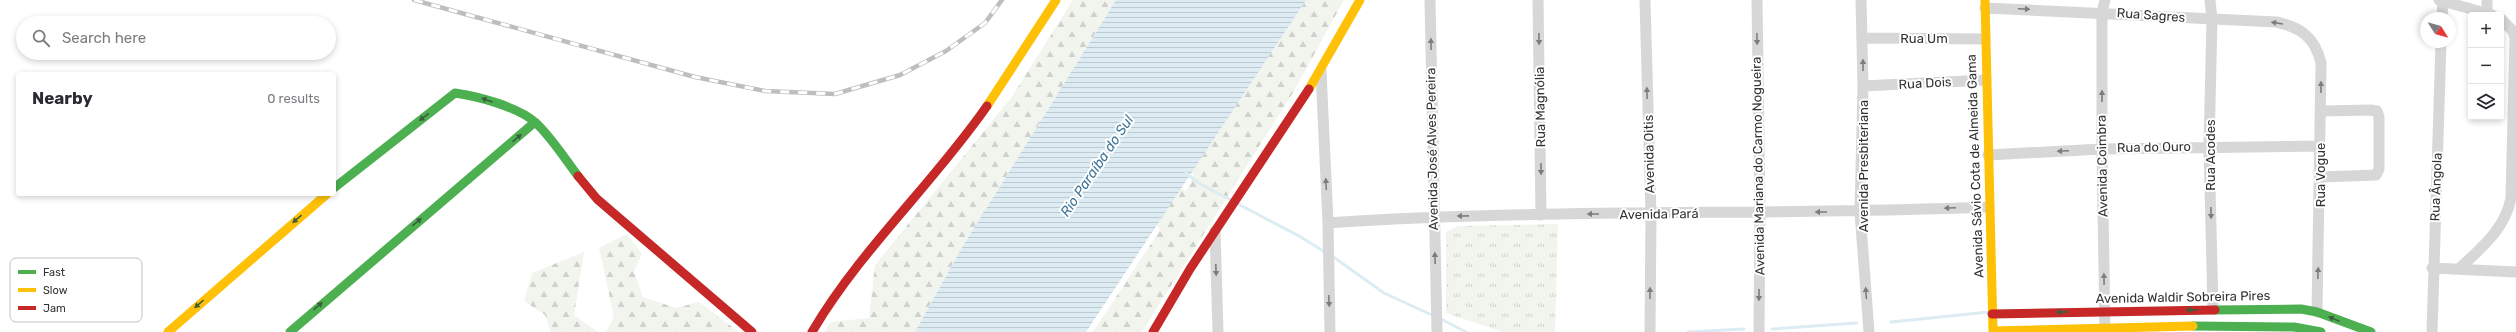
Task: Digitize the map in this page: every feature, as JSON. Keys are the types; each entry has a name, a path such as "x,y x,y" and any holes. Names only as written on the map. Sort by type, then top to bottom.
{"street":[{"path":"812,332 853,267 965,136 999,89 1056,0"},
{"path":"1153,332 1215,230 1321,71 1360,0"},
{"name":"Avenida José Alves Pereira","path":"1430,0 1433,216 1437,327"},
{"name":"Rua Magnólia","path":"1538,0 1541,215"},
{"name":"Avenida Oitis","path":"1645,0 1650,214 1650,332"},
{"name":"Avenida Mariana do Carmo Nogueira","path":"1757,0 1760,212 1759,332"},
{"name":"Avenida Presbiteriana","path":"1861,0 1863,86 1860,212 1868,332"},
{"name":"Avenida Coimbra","path":"2105,0 2102,12 2102,149 2105,330"},
{"name":"Rua Acodes","path":"2210,0 2212,19 2209,146 2213,309"},
{"path":"2442,12 2441,0 2482,12"},
{"path":"2487,0 2489,12"},
{"name":"Rua Sagres","path":"1985,4 2276,22 2297,27 2311,40"},
{"name":"Avenida Sávio Cota de Almeida Gama","path":"1985,4 1993,331"},
{"path":"2460,268 2494,236 2506,216 2510,198 2515,38 2513,31 2504,23"},
{"name":"Rua Um","path":"1863,38 1985,39"},
{"name":"Rua Vogue","path":"2311,40 2321,63 2321,177 2318,312"},
{"name":"Rua Ângola","path":"2432,332 2432,268 2441,48"},
{"path":"1321,71 1328,223 1330,332"},
{"name":"Rua Dois","path":"1863,86 1986,80"},
{"path":"336,186 454,93 477,96 509,108 535,122 597,199 752,332"},
{"path":"2321,111 2371,110 2377,111 2380,117 2379,169 2376,175 2321,177"},
{"path":"290,332 535,122"},
{"name":"Rua do Ouro","path":"1988,155 2102,149 2209,146 2320,146"},
{"path":"168,332 325,196"},
{"name":"Avenida Pará","path":"1328,223 1433,216 1860,212 1989,207"},
{"path":"1215,230 1218,332"},
{"path":"2432,268 2460,268 2516,272"},
{"name":"Avenida Waldir Sobreira Pires","path":"1992,314 2283,308 2318,312 2371,332"},
{"path":"1993,331 2220,329 2294,330 2320,332"}],"green space":[{"path":"1073,0 1116,0 961,249 915,332 825,332 830,322 869,318 875,265 1011,98"},
{"path":"1305,0 1344,0 1294,91 1142,332 1093,332 1160,230 1144,205 1157,181 1186,191 1194,175 1178,160"},
{"path":"1558,224 1555,332 1503,332 1446,313 1446,232 1458,226"},
{"path":"627,234 642,254 634,272 643,297 676,308 699,302 739,332 606,332 614,317 599,248"},
{"path":"584,252 574,315 598,332 551,332 545,315 524,301 532,273"}],"water":[{"name":"Rio Paraíba do Sul","path":"1116,0 1306,0 1086,332 915,332 961,249"}],"waterway":[{"path":"1186,173 1200,184 1231,200"},
{"path":"1238,204 1299,236 1325,252"},
{"path":"1332,256 1384,293 1434,316"},
{"path":"1891,322 1989,312"},
{"path":"1439,318 1466,332"},
{"path":"1772,329 1857,323"},
{"path":"1688,332 1744,329"}],"railway":[{"path":"414,0 695,77 765,91 835,94 900,75 946,51 985,23 1002,0"}],"traffic: fast":[{"path":"336,186 455,93 497,103 529,117 547,135 578,176"},
{"path":"290,332 535,122"},
{"path":"2215,310 2301,309 2317,312 2371,332"},
{"path":"2193,326 2294,327 2321,332"}],"traffic: slow":[{"path":"987,106 1056,0"},
{"path":"1309,89 1360,0"},
{"path":"1985,0 1993,332"},
{"path":"168,332 325,196"},
{"path":"1993,331 2193,326"}],"traffic: jam":[{"path":"1153,332 1190,269 1309,89"},
{"path":"812,332 852,273 966,135 987,106"},
{"path":"578,176 597,199 752,332"},
{"path":"1992,314 2215,310"}]}
